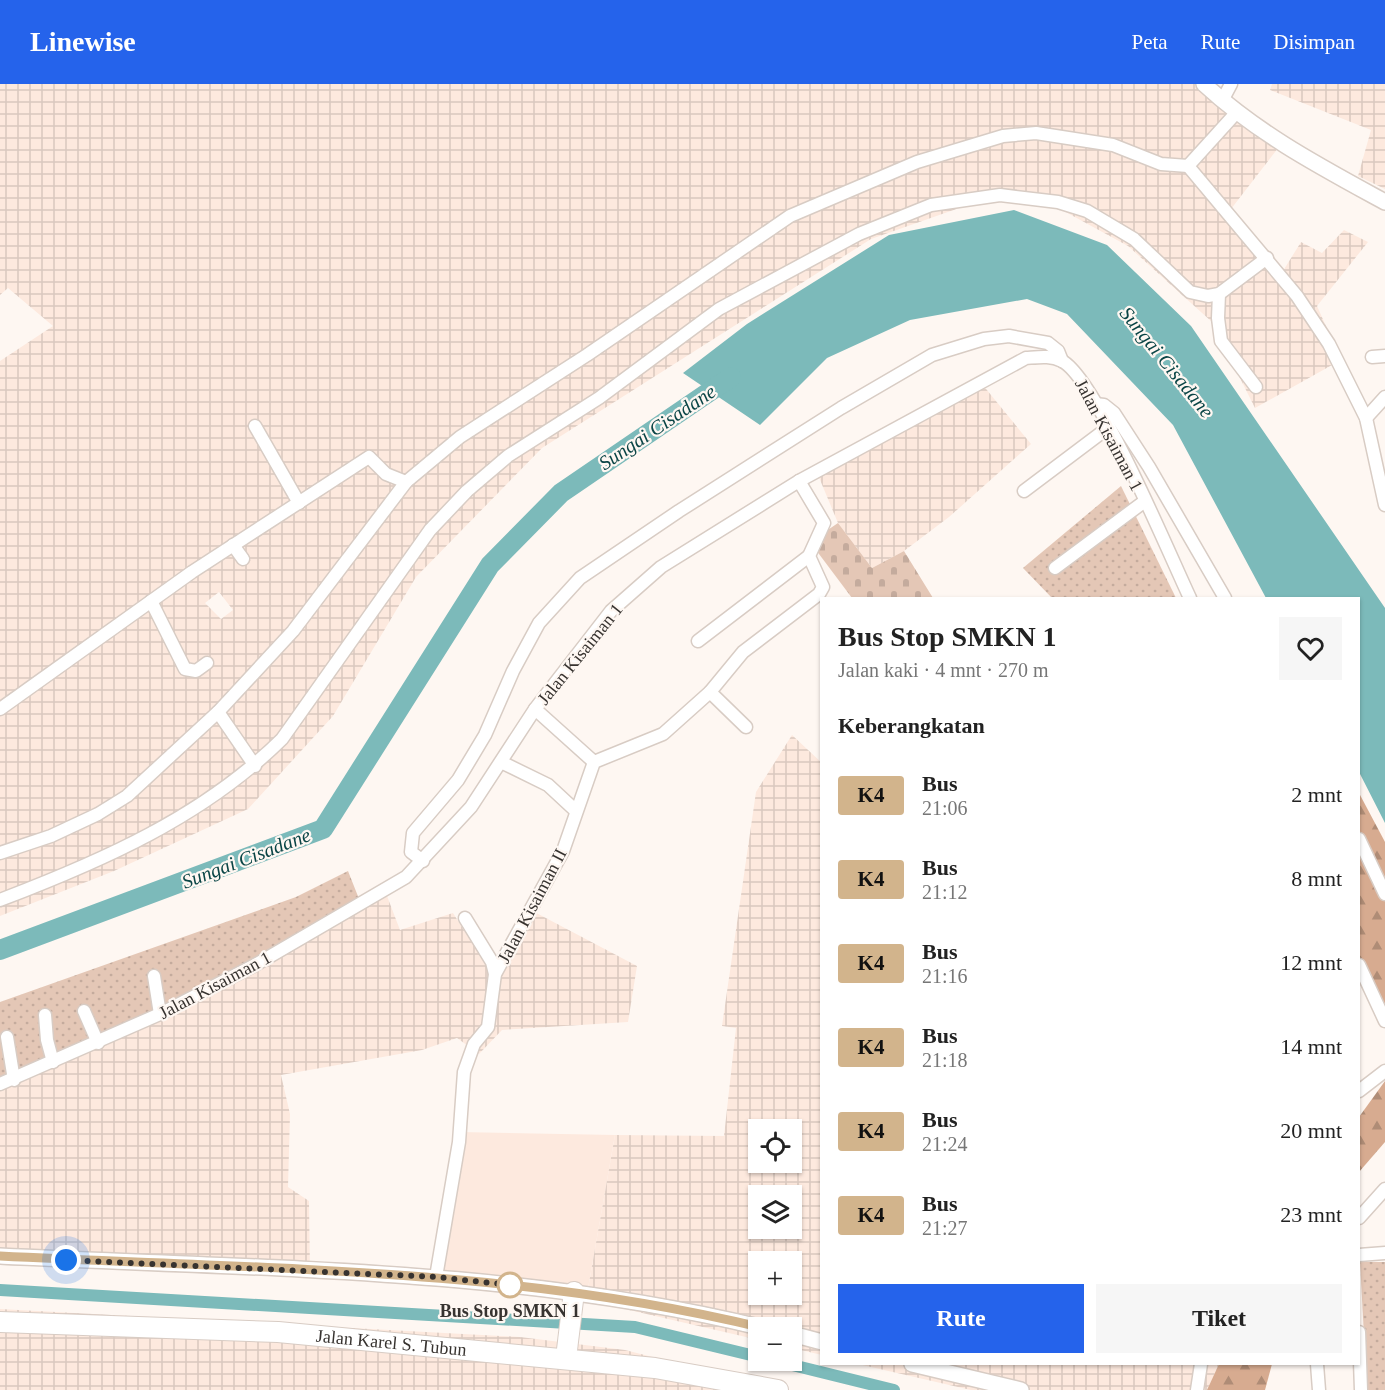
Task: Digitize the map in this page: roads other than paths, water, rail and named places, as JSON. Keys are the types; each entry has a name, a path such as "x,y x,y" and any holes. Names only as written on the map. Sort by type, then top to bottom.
{"main road":[{"path":"567,1354 574,1294"},
{"name":"Jalan Karel S. Tubun","path":"0,1322 278,1332 567,1354 778,1390"}],"street":[{"path":"1204,84 1236,112 1306,159 1385,202"},
{"path":"1222,101 1231,84"},
{"path":"1188,166 1236,112"},
{"path":"0,853 51,836 127,796 218,712 293,631 406,482 460,437 587,355 760,234 790,216 917,162 1003,136 1036,133 1113,145 1161,164 1188,166 1267,258 1297,296 1329,344 1366,418 1385,505"},
{"path":"0,900 86,867 191,812 255,766 282,739 430,530 466,490 508,456 599,398 719,309 859,234 931,205 999,195 1058,201 1088,211 1134,239 1190,292 1208,296 1219,294 1267,258"},
{"path":"1219,294 1218,318 1221,341 1256,387"},
{"path":"423,861 411,852 413,833 458,780 485,735 513,671 539,623 580,578 780,447 932,355 984,339 1009,336 1048,343 1058,351 1062,361"},
{"path":"1372,357 1385,356"},
{"name":"Jalan Kisaiman 1","path":"0,1084 98,1043 255,966 406,877 471,807 535,709 611,611 662,567 799,481 1026,358 1050,357 1062,361 1073,369 1109,427 1145,501 1187,597"},
{"path":"1366,418 1385,397"},
{"path":"1095,404 1104,405 1114,413 1149,467 1224,597"},
{"path":"255,426 299,503"},
{"path":"1024,491 1109,427"},
{"path":"0,709 233,545 369,457 386,474 406,482"},
{"path":"698,641 809,556 824,523 799,481"},
{"path":"1055,567 1145,501"},
{"path":"233,545 243,559"},
{"path":"535,709 594,762 663,734 710,692 743,652 819,594 823,587 809,556"},
{"path":"151,601 185,669 196,671 207,663"},
{"path":"710,692 746,727"},
{"path":"218,712 255,766"},
{"path":"501,762 548,785 576,811"},
{"name":"Jalan Kisaiman II","path":"436,1277 459,1142 464,1072 474,1044 488,1027 495,974 563,851 594,762"},
{"path":"1360,841 1385,894"},
{"path":"465,918 492,963 495,974"},
{"path":"1360,967 1385,1021"},
{"path":"154,976 160,1014"},
{"path":"84,1011 98,1043"},
{"path":"45,1015 47,1040 53,1062"},
{"path":"7,1037 14,1080"},
{"path":"1360,1090 1385,1071"},
{"path":"1360,1217 1385,1189"},
{"path":"1360,1255 1385,1253"},
{"path":"0,1256 436,1277 696,1311 748,1324"},
{"path":"802,1337 820,1341"},
{"path":"1360,1361 1361,1390"},
{"path":"916,1365 1022,1390"},
{"path":"1197,1390 1201,1365"},
{"path":"1317,1365 1319,1390"}],"water":[{"path":"1014,210 1107,245 1191,326 1385,608 1385,823 1360,774 1360,597 1265,597 1173,425 1067,314 1027,299 910,320 827,358 760,425 683,373 747,324 889,235"}],"waterway":[{"name":"Sungai Cisadane","path":"0,950 323,829 490,565 561,493 731,377"},
{"path":"0,1290 635,1327 748,1354"},
{"path":"802,1367 894,1390"}],"place":[{"name":"Bus Stop SMKN 1","path":"510,1285"}]}
